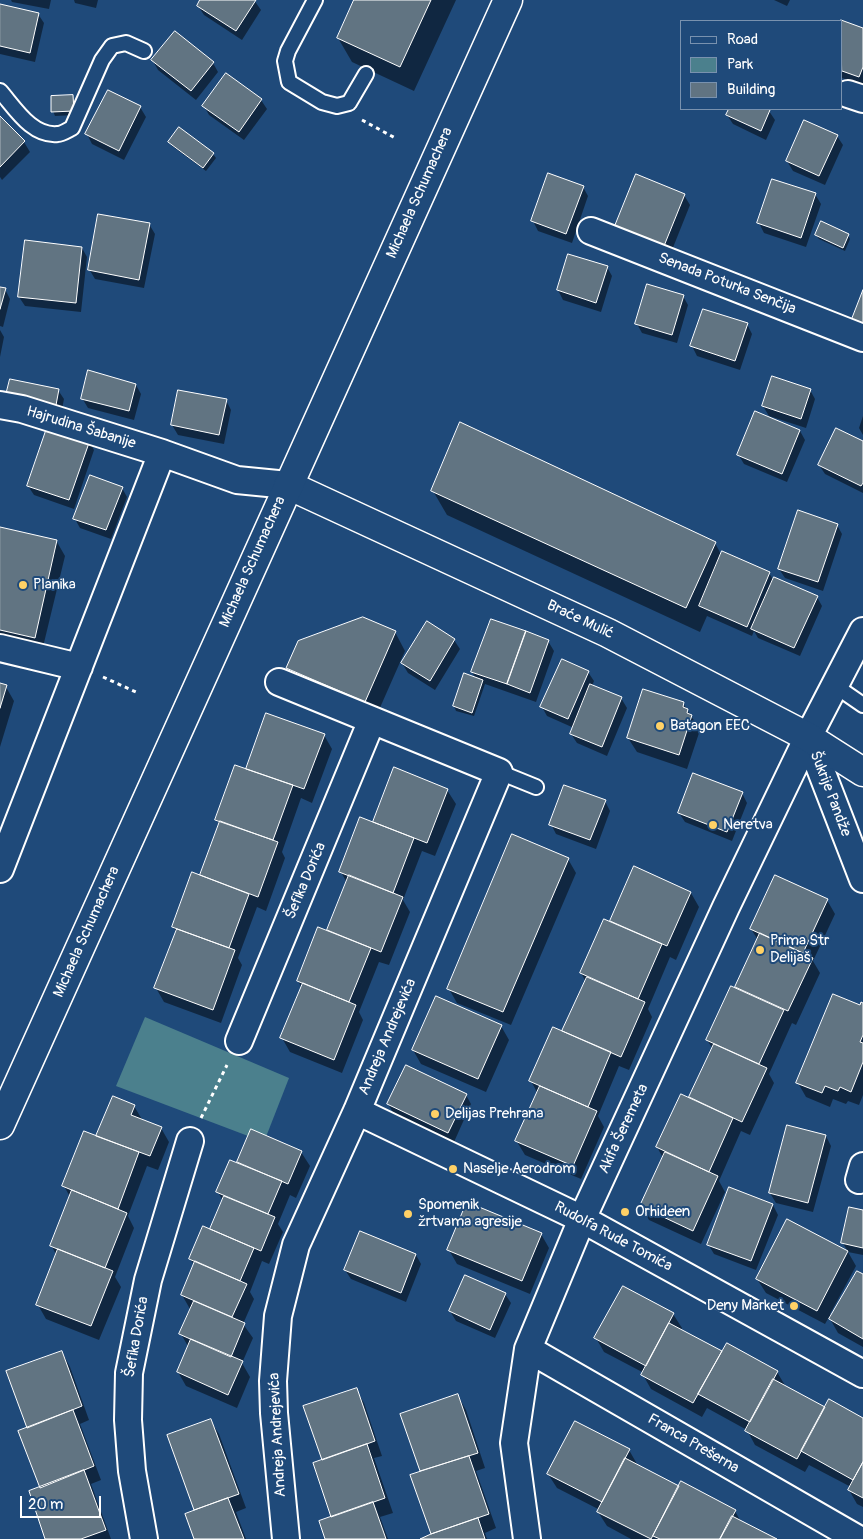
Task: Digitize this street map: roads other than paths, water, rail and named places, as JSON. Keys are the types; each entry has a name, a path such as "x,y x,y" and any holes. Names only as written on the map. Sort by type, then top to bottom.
{"main road":[{"name":"Michaela Schumachera","path":"0,1125 508,0"},
{"name":"Braće Mulić","path":"288,484 608,633 808,737 863,772"}],"street":[{"name":"Senada Poturka Senčija","path":"591,231 863,338"},
{"name":"Hajrudina Šabanije","path":"0,405 22,409 162,453 237,480 288,484"},
{"path":"0,869 162,453"},
{"path":"808,737 863,630"},
{"path":"0,648 79,667"},
{"path":"279,682 499,772"},
{"name":"Šefika Dorića","path":"239,1041 372,720"},
{"name":"Šukrije Pandže","path":"808,737 863,879"},
{"name":"Akifa Šeremeta","path":"527,1539 514,1443 526,1353 582,1219 726,907 808,737"},
{"name":"Andreja Andrejevića","path":"286,1539 274,1413 273,1380 278,1316 296,1245 357,1111 499,772"},
{"name":"Rudolfa Rude Tomića","path":"357,1111 582,1219 863,1374"},
{"name":"Šefika Dorića","path":"144,1539 132,1470 128,1420 129,1373 148,1280 190,1140"},
{"name":"Franca Prešerna","path":"526,1353 858,1539"}],"lane":[{"path":"315,0 288,51 285,61 289,82 322,102 337,106 349,103 366,74"},
{"path":"0,91 32,128 45,134 59,134 72,128 102,60 112,46 126,43 144,51"},
{"path":"834,686 863,705"},
{"path":"499,772 536,787"}],"place":[{"name":"Planika","path":"23,585"},
{"name":"Batagon EEC","path":"660,726"},
{"name":"Neretva","path":"713,825"},
{"name":"Prima Str Delijaš","path":"760,950"},
{"name":"Delijas Prehrana","path":"435,1114"},
{"name":"Naselje Aerodrom","path":"453,1169"},
{"name":"Orhideen","path":"625,1212"},
{"name":"Spomenik žrtvama agresije","path":"408,1214"},
{"name":"Deny Market","path":"794,1306"}]}
